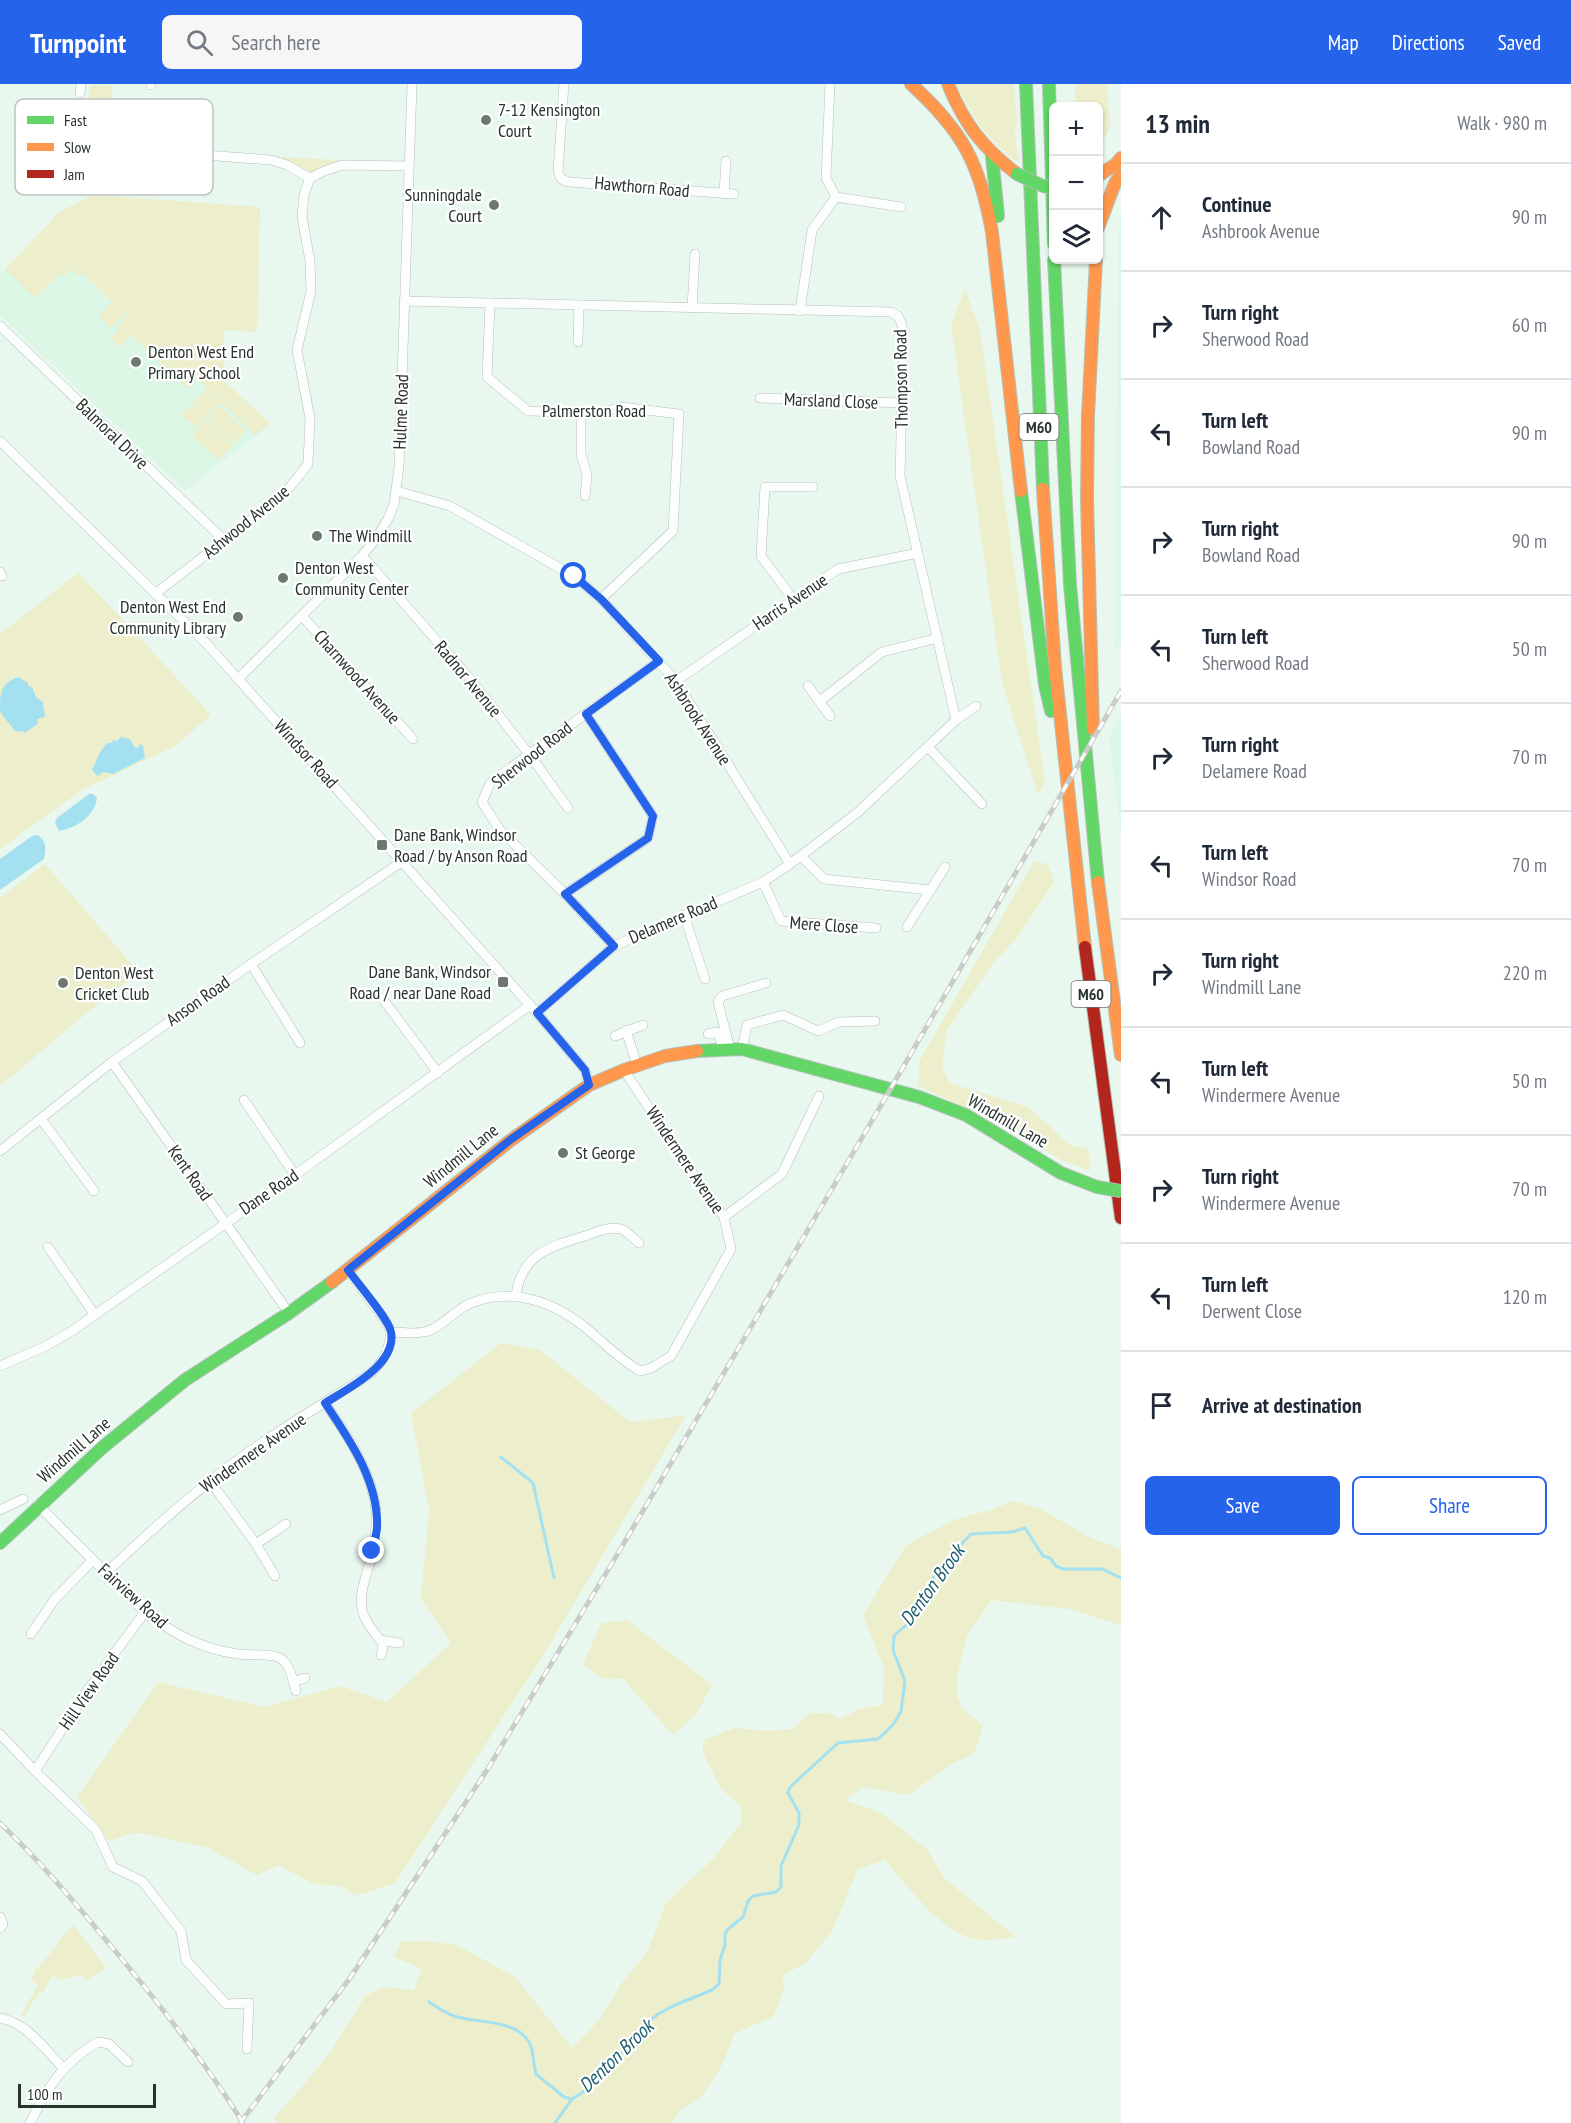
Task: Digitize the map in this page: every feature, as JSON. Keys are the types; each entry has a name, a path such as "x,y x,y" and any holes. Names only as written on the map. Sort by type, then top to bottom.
{"main road":[{"name":"M60","path":"911,84 937,108 960,138 983,186 992,232 1045,685 1065,770"},
{"path":"921,84 970,130 992,156 1017,174 1049,187"},
{"path":"948,84 970,130"},
{"name":"M60","path":"1026,84 1040,454 1055,666 1080,908 1121,1218"},
{"path":"1049,84 1052,210"},
{"name":"M60","path":"992,156 996,185 999,292"},
{"path":"1103,174 1119,166"},
{"path":"1103,203 1115,183 1119,166"},
{"name":"M60","path":"1054,264 1070,585 1097,877 1121,1055"},
{"name":"M60","path":"1096,264 1088,415 1087,499 1097,877"},
{"name":"Windmill Lane","path":"0,1543 38,1505 103,1447 185,1380 289,1313 348,1270 510,1140 589,1085 665,1056 703,1050 732,1049 919,1097 966,1115 1060,1173 1097,1187 1121,1191"}],"street":[{"name":"Hulme Road","path":"238,680 361,557 383,528 397,491 412,84"},
{"name":"Hawthorn Road","path":"564,84 558,171 561,179 569,182 729,194 726,161"},
{"path":"830,84 826,178 836,197"},
{"path":"213,155 271,159 310,178 342,165 408,166"},
{"name":"Ashwood Avenue","path":"155,594 283,494 308,464 310,418 297,350 311,291 310,261 302,217 304,195 310,178"},
{"path":"836,197 901,207"},
{"path":"800,311 812,230 836,197"},
{"path":"692,308 695,254"},
{"name":"Thompson Road","path":"404,301 891,312 898,315 902,325 900,476 956,720"},
{"name":"Palmerston Road","path":"490,303 487,377 528,411 601,413 622,407 679,414 673,531 601,599"},
{"path":"578,342 579,305"},
{"name":"Balmoral Drive","path":"0,326 225,541"},
{"name":"Marsland Close","path":"760,398 902,403"},
{"path":"580,412 580,454 587,475 585,496"},
{"name":"Windsor Road","path":"0,441 205,642 534,1009 585,1070 589,1085"},
{"path":"793,599 761,556 765,487 813,487"},
{"name":"Ashbrook Avenue","path":"397,491 450,506 574,576 601,599 676,681 790,864"},
{"name":"Harris Avenue","path":"676,681 838,569 918,553"},
{"name":"Radnor Avenue","path":"361,557 374,568 472,681 568,808"},
{"name":"Charnwood Avenue","path":"302,616 412,739"},
{"path":"820,701 882,652 938,638"},
{"name":"Sherwood Road","path":"614,946 500,830 482,802 491,782 659,661"},
{"path":"808,686 830,716"},
{"path":"790,864 857,813 956,720 976,706"},
{"path":"565,894 648,838 653,816 586,714"},
{"path":"928,747 982,804"},
{"path":"801,856 824,879 930,890"},
{"name":"Anson Road","path":"0,1151 112,1062 403,861"},
{"name":"Delamere Road","path":"534,1009 614,946 763,882 790,864"},
{"path":"907,927 945,867"},
{"name":"Mere Close","path":"763,882 781,921 876,928"},
{"path":"684,915 705,979"},
{"path":"251,964 300,1043"},
{"path":"732,1049 718,1002 722,996 766,983"},
{"path":"382,998 438,1073"},
{"name":"Dane Road","path":"0,1366 44,1347 69,1333 438,1073 534,1009"},
{"path":"732,1049 747,1025 783,1015 818,1031 839,1022 875,1021"},
{"path":"615,1036 643,1025"},
{"path":"626,1030 637,1065"},
{"path":"708,1034 719,1033 732,1049"},
{"name":"Kent Road","path":"112,1062 289,1313"},
{"name":"Windermere Avenue","path":"106,1573 159,1523 210,1481 265,1440 371,1373 381,1364 389,1348 391,1332 414,1334 426,1332 472,1302 516,1295 542,1302 572,1317 622,1361 640,1371 651,1368 671,1356 731,1249 724,1216 682,1158 624,1070"},
{"path":"724,1216 782,1174 819,1096"},
{"path":"243,1100 295,1175"},
{"path":"41,1119 94,1191"},
{"path":"516,1295 518,1285 531,1260 544,1249 604,1229 622,1229 639,1243"},
{"path":"48,1247 95,1314"},
{"path":"348,1270 385,1320 391,1332"},
{"path":"325,1403 342,1428 370,1483 375,1507 377,1529 361,1607 370,1627 380,1640 399,1643"},
{"path":"210,1481 256,1544 275,1576"},
{"path":"0,1510 23,1499"},
{"name":"Fairview Road","path":"38,1505 145,1612 182,1637 224,1652 273,1656 286,1664 295,1686 305,1678"},
{"path":"256,1544 286,1524"},
{"path":"31,1634 54,1600 93,1560"},
{"name":"Hill View Road","path":"35,1771 87,1691 145,1612"},
{"path":"381,1656 384,1641"},
{"path":"0,1734 96,1830 113,1867 142,1881 181,1931 186,1960 226,2004 249,2003 248,2049"},
{"path":"0,1917 3,1924 0,1928"},
{"path":"0,2018 20,2025 41,2043 63,2068"},
{"path":"30,2123 43,2096 63,2068 82,2051 98,2042 109,2044 128,2062"}],"shaded area":[{"path":"956,84 1014,84 1017,122 1015,130 1017,154 1020,158 1018,163 982,128"},
{"path":"1075,84 1107,84 1110,127 1103,139 1103,102 1076,102"},
{"path":"90,85 112,86 111,99 89,99"},
{"path":"280,157 338,160 312,174"},
{"name":"Denton West End Primary School","path":"93,195 260,207 257,332 224,330 224,381 271,424 185,491 0,315 0,275 55,217 54,215"},
{"path":"93,195 260,207 257,332 224,330 224,381 271,424 255,435 197,378 186,388 132,336 120,347 110,338 128,314 126,312 111,328 99,316 112,302 82,273 77,276 70,269 64,275 62,273 35,298 5,269 55,217 54,215"},
{"path":"1121,209 1121,643 1115,652 1118,241"},
{"path":"965,289 980,331 1045,782 1038,795 1002,683 951,325"},
{"path":"206,389 221,402 196,428 182,415"},
{"path":"220,406 246,431 233,445 207,420"},
{"path":"206,421 232,446 218,460 192,435"},
{"path":"78,573 211,715 175,746 82,790 0,849 0,634"},
{"path":"1121,715 1121,834 1109,736"},
{"path":"1034,861 1048,864 1054,882 1017,938 994,962 946,1032 942,1068 950,1083 1030,1108 1070,1145 1089,1149 1090,1171 1061,1160 991,1119 918,1086 920,1060"},
{"name":"Denton West Cricket Club","path":"45,864 140,974 113,991 0,1086 0,898"},
{"path":"501,1343 540,1350 630,1422 686,1415 544,1654 395,1883 356,1896 343,1887 311,1883 279,1865 257,1875 208,1848 142,1833 129,1834 109,1841 77,1797 158,1682 265,1707 340,1686 387,1702 451,1643 421,1599 429,1510 411,1413"},
{"path":"1012,1501 1039,1508 1093,1539 1121,1549 1121,1625 1069,1609 991,1600 967,1635 958,1673 957,1696 962,1708 983,1726 975,1753 950,1765 908,1795 863,1787 845,1800 881,1813 927,1849 944,1878 1016,1937 983,1940 968,1937 954,1930 928,1909 884,1860 858,1869 832,1931 806,1963 783,1975 784,1990 773,2017 735,2033 721,2067 701,2098 683,2108 671,2123 278,2123 274,2118 331,2051 365,1996 384,1987 414,1990 422,1969 394,1957 401,1941 427,1941 457,1945 515,1977 572,2048 600,2019 621,1984 648,1951 665,1905 712,1860 741,1823 741,1806 721,1789 703,1753 703,1740 735,1728 766,1731 793,1729 808,1714 829,1713 841,1719 859,1709 883,1705 884,1669 863,1615 906,1545 953,1520 994,1509"},
{"path":"627,1620 712,1685 697,1713 673,1735 623,1679 600,1678 583,1664 601,1623"},
{"path":"74,1925 106,1968 86,1981 80,1975 58,1980 53,1974 43,1993 39,1992 24,2017 21,2015 38,1985 31,1980 34,1972"}],"water":[{"path":"18,677 32,687 36,697 43,702 45,717 37,719 38,724 26,732 15,731 0,712 0,700 4,686"},
{"path":"121,737 130,739 135,748 139,747 139,744 143,745 145,758 113,774 103,772 98,776 92,770 100,752 107,743 117,741"},
{"path":"89,794 97,798 89,816 72,827 59,831 55,823 57,818"},
{"path":"37,835 44,842 44,859 0,890 0,859 32,836"}],"waterway":[{"path":"501,1457 533,1483 554,1578"},
{"name":"Denton Brook","path":"555,2123 572,2099 583,2092 605,2066 630,2046 644,2026 658,2014 712,1990 719,1984 720,1960 728,1929 743,1917 748,1901 753,1896 776,1892 781,1887 781,1866 799,1825 799,1813 788,1793 790,1787 838,1743 878,1739 892,1726 901,1712 905,1681 893,1650 894,1636 914,1618 923,1603 931,1581 971,1534 1012,1532 1025,1528 1043,1556 1050,1558 1056,1566 1063,1569 1102,1569 1121,1578"},
{"path":"429,2002 454,2016 505,2025 522,2034 531,2046 536,2074 564,2097 572,2099"}],"railway":[{"path":"240,2123 350,1978 487,1770 617,1555 1121,691"},
{"path":"0,1823 57,1883 146,1988 196,2054 243,2123"}],"traffic: fast":[{"path":"1026,84 1043,489"},
{"path":"1049,84 1053,210"},
{"path":"992,156 998,216"},
{"path":"1017,174 1049,187"},
{"path":"1054,264 1070,585 1098,882"},
{"path":"1021,491 1045,685 1051,711"},
{"path":"697,1051 742,1049 919,1097 966,1115 1061,1173 1097,1187"},
{"path":"1097,1187 1121,1191"},
{"path":"0,1543 103,1447 185,1380 289,1313 332,1282"}],"traffic: slow":[{"path":"911,84 944,117 956,134 975,168 982,187 992,232 1021,491"},
{"path":"948,84 968,123 984,145 1017,174"},
{"path":"1103,173 1121,158"},
{"path":"1103,215 1115,183 1121,175"},
{"path":"1093,729 1087,499 1088,415 1096,264"},
{"path":"1043,489 1055,667 1085,947"},
{"path":"1098,882 1121,1055"},
{"path":"332,1282 511,1140 589,1085 665,1056 697,1051"}],"traffic: jam":[{"path":"1085,947 1121,1218"}],"place":[{"name":"7-12 Kensington Court","path":"486,120"},
{"name":"Sunningdale Court","path":"494,205"},
{"name":"Denton West End Primary School","path":"136,362"},
{"name":"The Windmill","path":"317,536"},
{"name":"Denton West Community Center","path":"283,578"},
{"name":"Denton West End Community Library","path":"238,617"},
{"name":"Dane Bank, Windsor Road / by Anson Road","path":"382,845"},
{"name":"Dane Bank, Windsor Road / near Dane Road","path":"503,982"},
{"name":"Denton West Cricket Club","path":"63,983"},
{"name":"St George","path":"563,1153"}],"route":[{"path":"372,1551 377,1529 370,1483 342,1428 325,1403 381,1364 389,1348 391,1332 385,1320 348,1270 510,1140 589,1085 585,1070 537,1013 614,946 565,894 648,838 653,816 586,714 659,661 601,599 574,576"}]}
